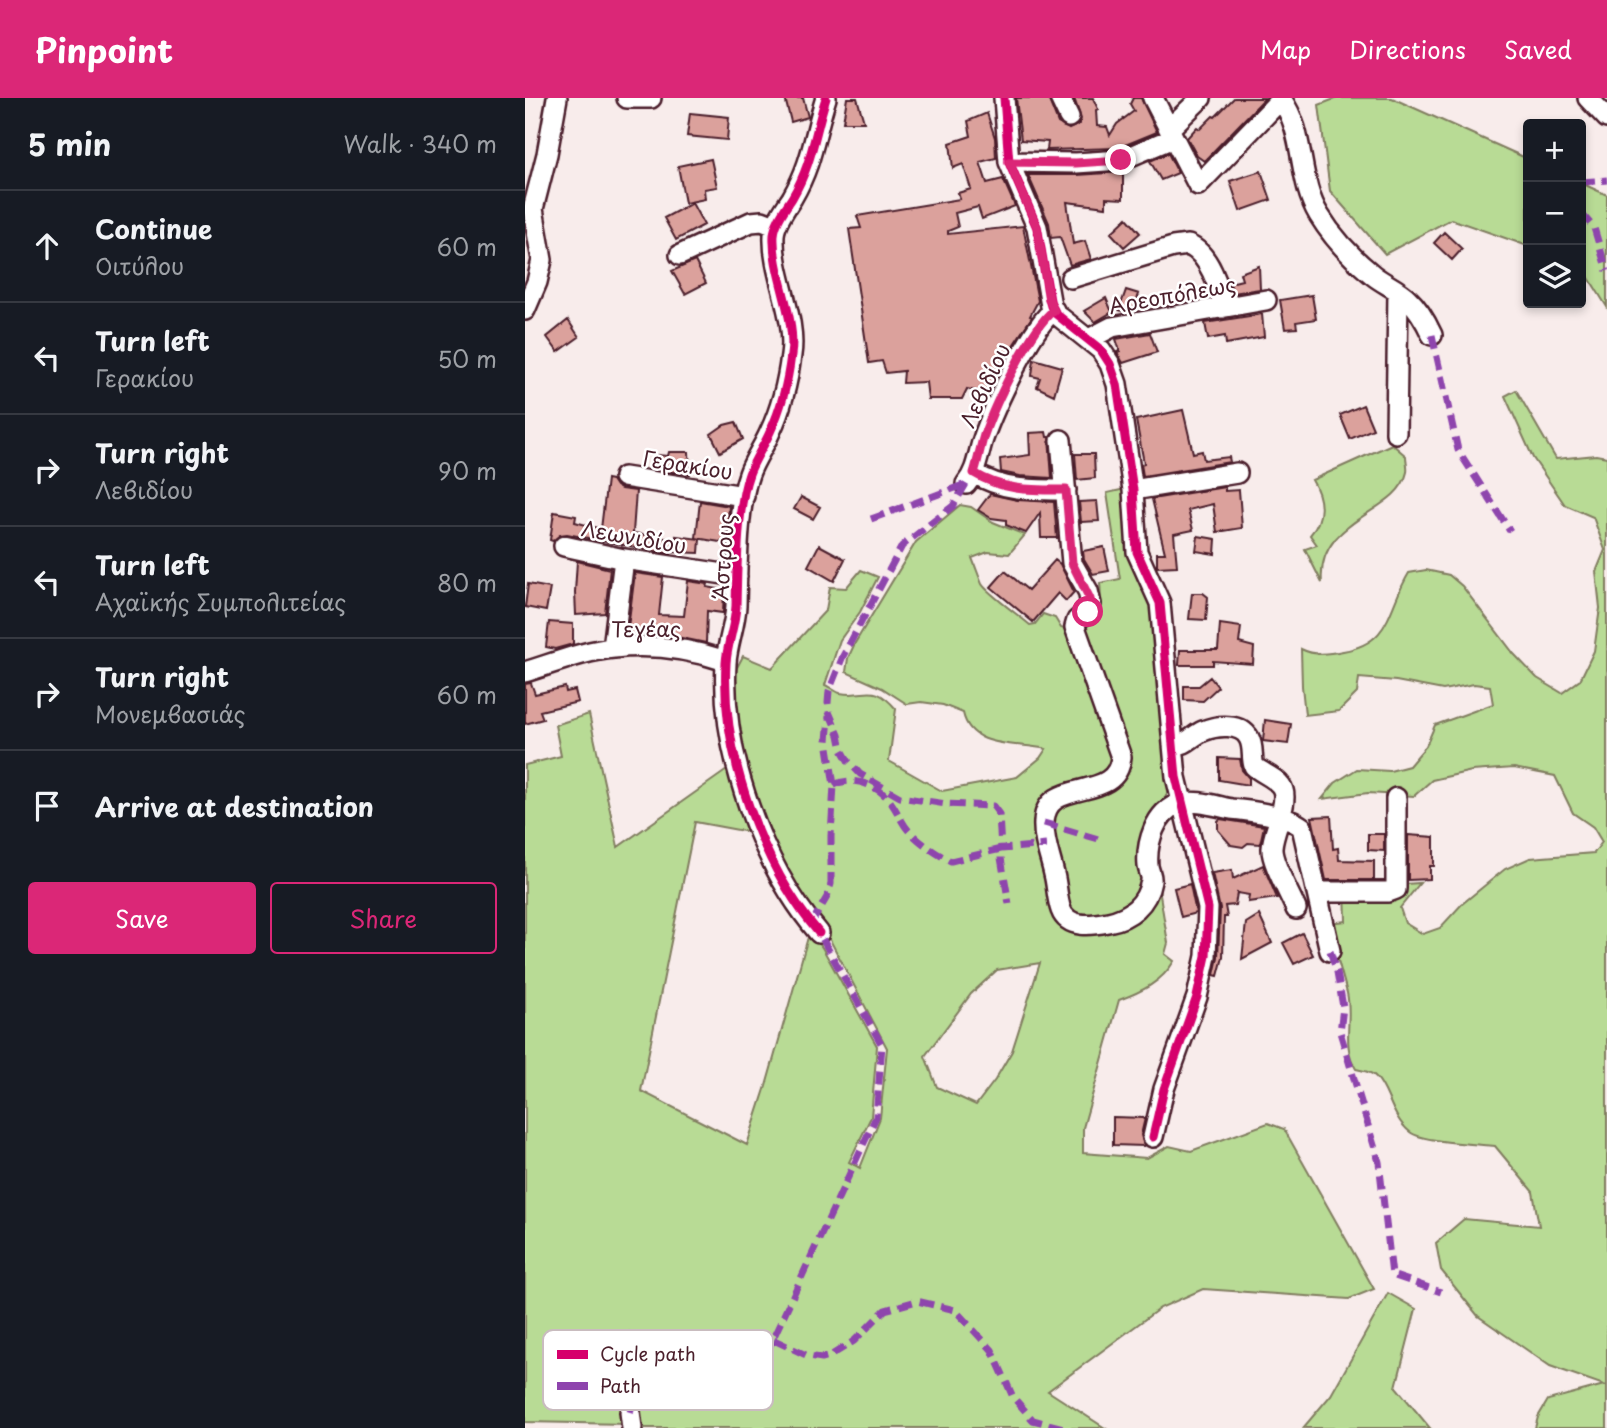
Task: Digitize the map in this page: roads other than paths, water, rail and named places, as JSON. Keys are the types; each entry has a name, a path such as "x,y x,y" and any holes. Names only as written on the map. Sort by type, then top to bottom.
{"street":[{"path":"525,310 537,282 542,260 533,209 557,98"},
{"path":"627,98 651,98"},
{"path":"680,255 751,222 775,226 808,166 817,141 826,98"},
{"path":"1004,98 1009,162 1037,227 1048,293 1054,310 1106,357 1117,384 1133,490 1137,552 1156,589 1163,616 1176,777 1208,908 1208,934 1197,997 1164,1089 1153,1137"},
{"path":"1060,98 1069,117"},
{"path":"1153,98 1198,185 1282,98 1295,125 1307,187 1319,215 1354,258 1414,305 1432,335"},
{"path":"1009,162 1076,163 1121,160 1171,133 1201,98"},
{"path":"1588,98 1607,117"},
{"name":"Άστρους","path":"775,226 774,248 792,354 776,418 749,475 744,496 736,615 726,661 728,723 750,811 771,856 819,933"},
{"path":"1071,278 1173,247 1190,245 1207,264 1223,308"},
{"path":"1395,433 1398,292"},
{"name":"Αρεοπόλεως","path":"1089,339 1112,327 1266,300"},
{"name":"Λεβιδίου","path":"1054,310 1039,325 998,404 970,479 1006,488 1066,490"},
{"path":"1061,440 1072,563 1088,591 1091,604 1089,611 1077,620 1075,626 1121,757 1117,772 1105,784 1063,795 1047,808 1044,823 1046,845 1060,908 1072,923 1083,925 1126,917 1138,908 1152,879 1148,865 1156,824 1169,808 1183,803 1258,812 1302,827 1330,951"},
{"path":"1133,490 1237,473"},
{"name":"Γερακίου","path":"624,477 744,496"},
{"name":"Λεωνιδίου","path":"564,546 624,559 737,576"},
{"path":"613,648 624,559"},
{"name":"Τεγέας","path":"525,672 613,648 668,648 726,661"},
{"path":"1173,745 1183,744 1212,728 1235,727 1250,741 1254,766 1275,780 1283,790 1272,854 1296,909"},
{"path":"1317,892 1396,889 1397,798"}]}
